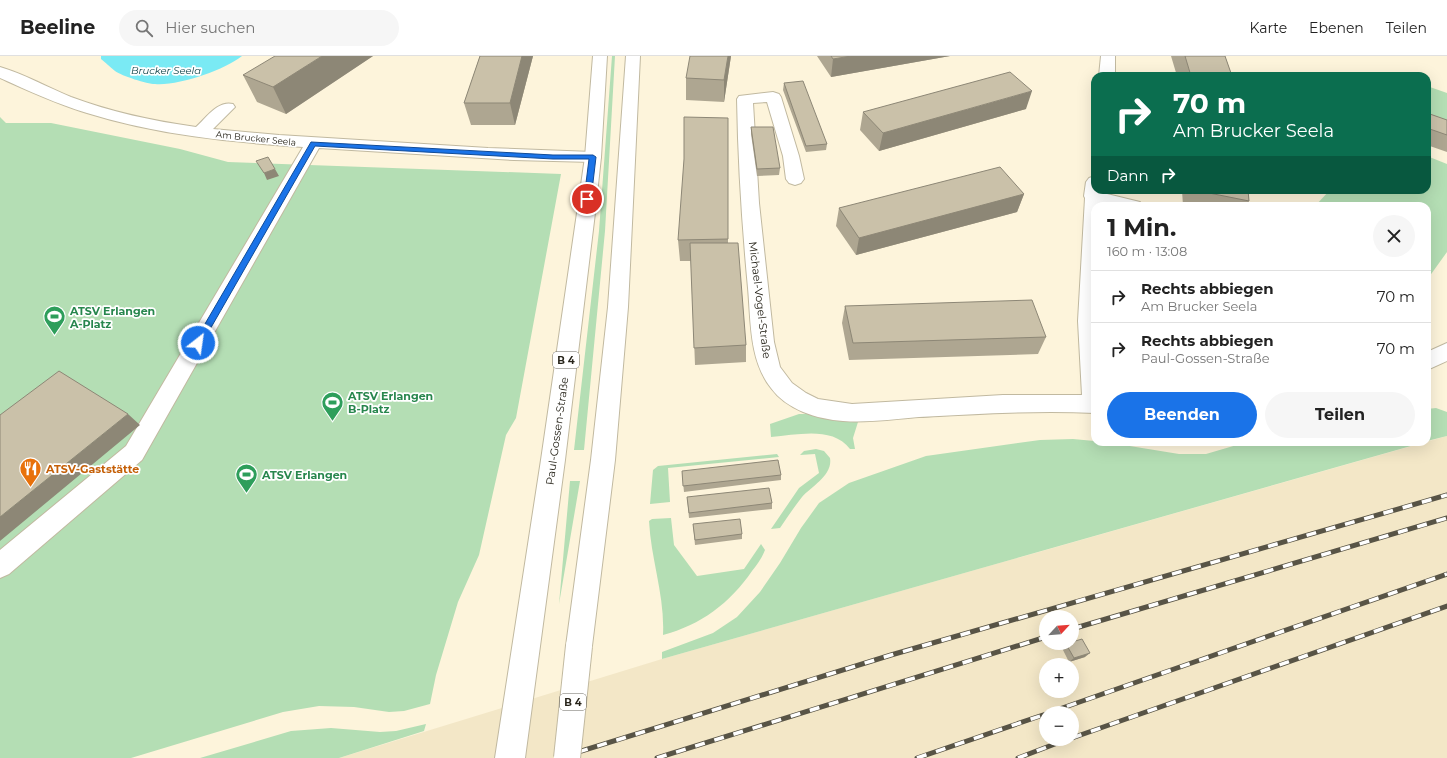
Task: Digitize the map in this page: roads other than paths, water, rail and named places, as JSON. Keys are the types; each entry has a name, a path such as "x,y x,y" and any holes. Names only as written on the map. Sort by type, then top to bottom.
{"street":[{"name":"Paul-Gossen-Straße","path":"510,758 553,460 593,157 600,56"},
{"name":"B 4","path":"567,758 579,646 603,460 618,307 633,56"},
{"path":"1107,72 1108,56"},
{"name":"Am Brucker Seela","path":"0,72 46,93 107,114 157,126 313,144 553,157 593,157"},
{"name":"Michael-Vogel-Straße","path":"795,179 791,156 774,97 745,99 745,127 752,243 767,360 778,382 795,397 820,409 850,412 1040,402 1091,404"},
{"path":"200,132 227,107"},
{"path":"0,566 134,453 313,144"},
{"path":"1106,194 1125,202"},
{"path":"1091,255 1088,321 1091,362"},
{"path":"1431,360 1447,351"}],"water":[{"name":"Brucker Seela","path":"101,56 242,56 213,72 188,80 165,84 151,84 118,73 101,59"}],"railway":[{"path":"559,758 891,655 1447,495"},
{"path":"1079,627 1447,518"},
{"path":"1068,706 1447,574"},
{"path":"1079,736 1447,606"},
{"path":"657,758 1039,639"},
{"path":"917,758 1039,716"},
{"path":"1018,758 1050,746"}],"place":[{"name":"ATSV Erlangen A-Platz","path":"54,336"},
{"name":"ATSV Erlangen B-Platz","path":"333,422"},
{"name":"ATSV-Gaststätte","path":"31,488"},
{"name":"ATSV Erlangen","path":"246,494"}]}
